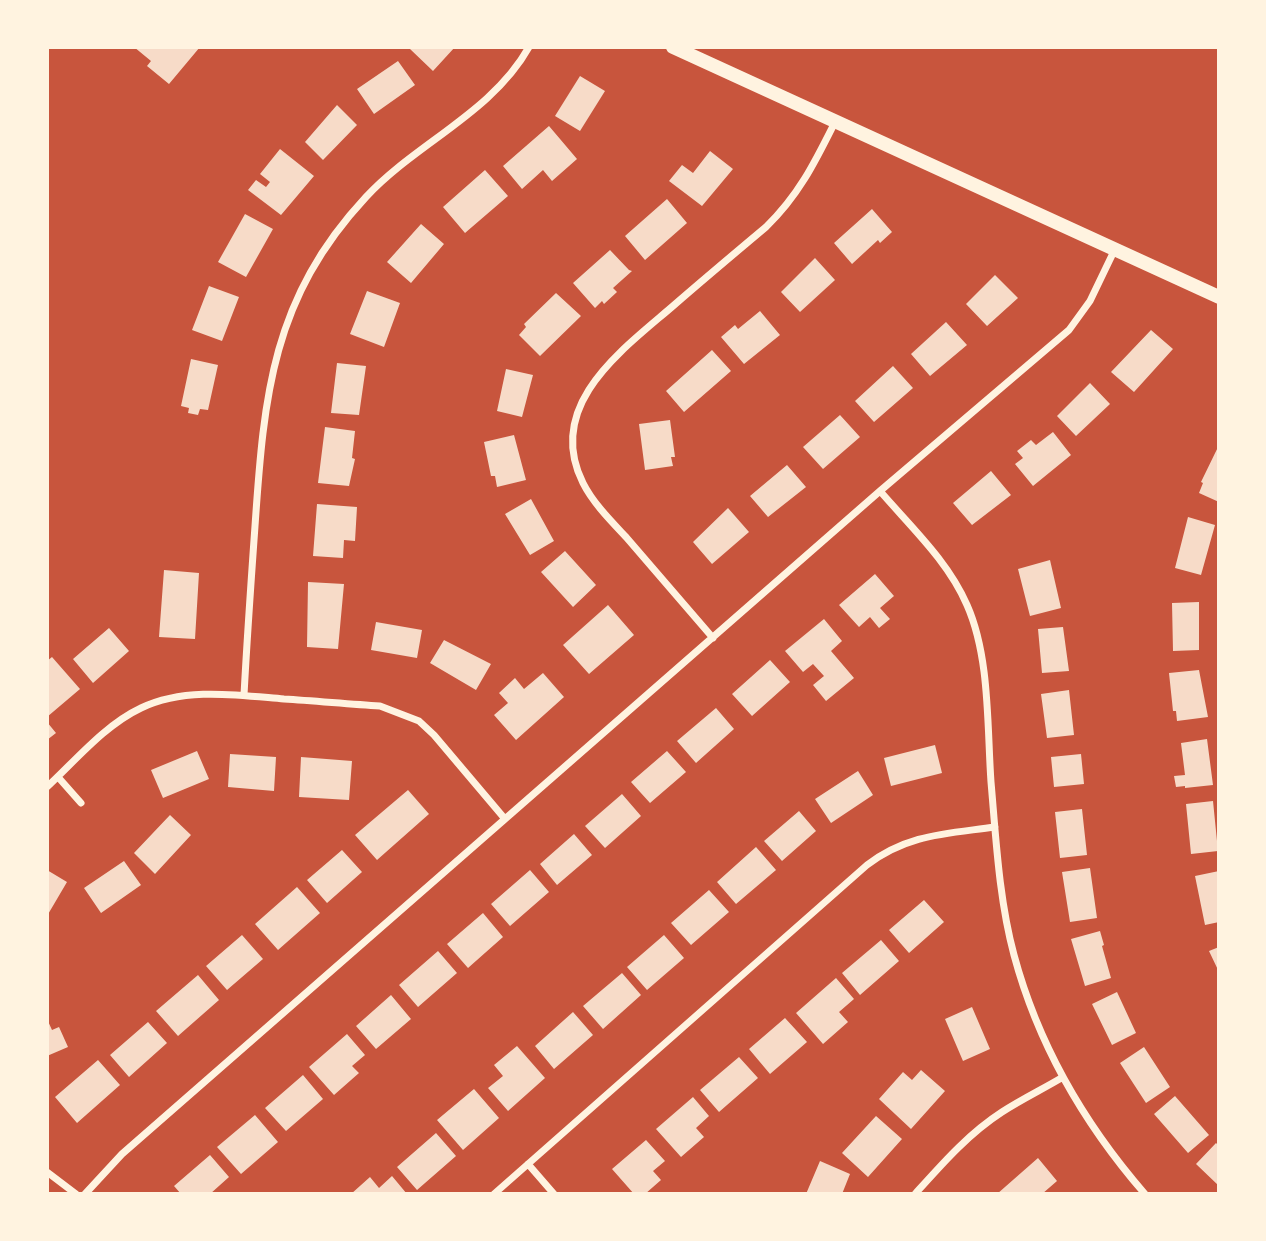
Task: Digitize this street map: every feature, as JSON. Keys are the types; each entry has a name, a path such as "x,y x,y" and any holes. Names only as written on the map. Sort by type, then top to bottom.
{"main road":[{"path":"673,47 1219,297"}],"street":[{"path":"244,695 261,440 268,388 280,341 295,302 316,262 339,228 367,196 401,163 486,100 506,80 529,47"},
{"path":"713,638 600,508 583,483 574,453 574,422 583,397 600,372 622,349 787,206 805,181 835,122"},
{"path":"85,1194 122,1154 1069,330 1090,301 1115,249"},
{"path":"880,492 955,581 975,628 981,653 995,827 1005,912 1014,955 1041,1030 1063,1077 1083,1113 1115,1160 1145,1194"},
{"path":"47,787 114,725 141,708 171,698 195,694 244,695 380,706 419,721 505,819"},
{"path":"58,777 80,803"},
{"path":"494,1194 867,864 887,850 907,842 995,827"},
{"path":"915,1194 975,1132 1002,1112 1063,1077"},
{"path":"528,1164 554,1194"},
{"path":"47,1172 76,1194"}],"building":[{"path":"134,47 200,47 169,84 147,66 151,61"},
{"path":"455,47 433,71 410,49"},
{"path":"398,61 415,85 374,114 357,89"},
{"path":"580,76 605,91 580,131 555,116"},
{"path":"337,105 357,125 323,160 305,142"},
{"path":"549,126 577,159 552,181 543,170 522,189 503,166"},
{"path":"280,149 314,176 281,215 248,190 256,180 266,187 270,182 260,174"},
{"path":"710,151 733,169 702,206 669,181 682,165 693,173"},
{"path":"485,170 508,196 465,233 443,207"},
{"path":"667,199 687,223 645,260 625,236"},
{"path":"872,209 892,232 880,243 878,240 852,264 834,243"},
{"path":"245,214 273,229 246,277 218,262"},
{"path":"421,224 444,244 411,283 387,262"},
{"path":"610,250 632,271 613,288 617,292 595,308 573,283"},
{"path":"815,258 835,280 800,312 781,292"},
{"path":"995,275 1018,298 987,326 966,304"},
{"path":"209,286 239,297 222,341 192,330"},
{"path":"367,291 400,303 384,347 350,334"},
{"path":"556,293 581,316 540,356 519,335 526,327 524,324"},
{"path":"760,311 780,335 744,364 721,337 735,325 738,329"},
{"path":"946,322 967,345 930,376 911,354"},
{"path":"1151,330 1173,349 1134,392 1111,372"},
{"path":"712,350 731,371 684,412 666,391"},
{"path":"191,359 218,365 208,410 200,409 198,415 188,413 189,408 181,406"},
{"path":"337,363 366,366 359,415 331,413"},
{"path":"893,366 913,388 874,422 855,401"},
{"path":"506,369 533,375 522,417 497,411"},
{"path":"1090,383 1110,404 1076,436 1057,416"},
{"path":"840,415 860,437 823,469 803,447"},
{"path":"670,420 675,457 671,457 673,466 645,470 639,424"},
{"path":"325,427 355,431 352,458 355,459 349,486 318,483"},
{"path":"1053,432 1071,455 1033,486 1015,464 1023,458 1017,451 1031,440 1036,445"},
{"path":"514,435 526,480 497,487 495,476 491,476 484,442"},
{"path":"1219,445 1219,502 1199,493 1203,483 1201,482"},
{"path":"787,465 806,487 768,517 750,496"},
{"path":"991,471 1011,495 972,525 953,503"},
{"path":"531,499 554,541 530,555 505,514"},
{"path":"317,504 357,507 355,541 344,540 343,558 313,556"},
{"path":"728,508 749,532 712,564 693,542"},
{"path":"1188,517 1215,525 1201,575 1175,568"},
{"path":"565,551 596,585 573,607 541,572"},
{"path":"1050,560 1061,608 1030,616 1018,569"},
{"path":"164,570 199,573 195,639 159,637"},
{"path":"875,574 894,596 880,608 890,619 879,628 870,617 859,627 839,605"},
{"path":"308,582 344,584 338,649 307,647"},
{"path":"1199,602 1199,650 1173,651 1172,603"},
{"path":"608,605 634,635 589,674 563,645"},
{"path":"824,619 842,641 831,651 854,678 826,701 813,685 824,676 813,664 803,672 785,651"},
{"path":"376,622 422,630 417,658 371,650"},
{"path":"1063,627 1069,671 1042,673 1038,629"},
{"path":"109,628 129,651 93,683 73,659"},
{"path":"444,640 491,664 476,690 430,663"},
{"path":"52,657 80,689 47,717 47,661"},
{"path":"770,660 790,682 752,716 732,694"},
{"path":"1199,670 1208,717 1177,721 1176,711 1173,711 1169,673"},
{"path":"543,673 564,697 516,740 494,715 508,703 499,693 515,678 524,689"},
{"path":"1069,690 1074,735 1047,738 1041,694"},
{"path":"716,708 734,729 696,763 677,741"},
{"path":"47,722 56,733 47,740"},
{"path":"1207,739 1213,785 1176,787 1174,776 1185,775 1181,743"},
{"path":"935,745 942,773 891,786 884,758"},
{"path":"197,751 209,779 163,798 151,770"},
{"path":"667,751 686,772 650,803 631,782"},
{"path":"230,754 276,757 274,791 228,787"},
{"path":"1081,754 1084,784 1054,787 1051,757"},
{"path":"301,757 352,761 349,800 299,797"},
{"path":"858,771 873,795 831,823 815,799"},
{"path":"408,790 429,814 377,860 355,835"},
{"path":"622,794 641,816 605,848 585,826"},
{"path":"1213,801 1218,851 1191,854 1186,804"},
{"path":"1082,809 1087,855 1060,858 1055,812"},
{"path":"799,811 816,831 782,861 764,841"},
{"path":"170,815 191,835 155,874 134,853"},
{"path":"574,834 592,855 557,885 540,864"},
{"path":"756,847 776,870 736,904 717,882"},
{"path":"342,850 362,872 327,903 307,880"},
{"path":"124,861 141,885 101,913 84,888"},
{"path":"1090,868 1097,918 1070,922 1062,872"},
{"path":"47,870 67,882 47,916"},
{"path":"530,870 549,892 510,926 491,904"},
{"path":"1219,871 1219,922 1205,925 1195,876"},
{"path":"297,887 320,913 278,950 255,924"},
{"path":"709,890 729,912 691,945 671,923"},
{"path":"924,900 944,922 909,953 889,930"},
{"path":"483,913 503,937 468,968 447,944"},
{"path":"1100,931 1111,978 1085,986 1071,939"},
{"path":"242,935 263,959 227,990 206,966"},
{"path":"664,935 684,958 647,990 627,967"},
{"path":"881,940 899,961 860,995 842,973"},
{"path":"1219,947 1219,972 1209,951"},
{"path":"438,951 457,973 418,1007 399,985"},
{"path":"622,973 641,995 603,1029 583,1006"},
{"path":"198,975 219,1000 178,1036 156,1011"},
{"path":"836,978 854,999 839,1012 848,1022 823,1044 796,1013"},
{"path":"1117,992 1136,1033 1112,1045 1092,1004"},
{"path":"391,995 411,1019 376,1049 356,1026"},
{"path":"972,1007 990,1049 963,1061 945,1019"},
{"path":"573,1012 593,1035 554,1069 535,1046"},
{"path":"785,1018 807,1042 770,1074 749,1049"},
{"path":"47,1019 52,1030 59,1027 68,1047 47,1056"},
{"path":"148,1022 167,1043 129,1077 110,1055"},
{"path":"347,1034 365,1055 352,1066 359,1073 334,1095 309,1067"},
{"path":"517,1046 545,1078 508,1111 488,1088 503,1076 494,1065"},
{"path":"1144,1047 1170,1087 1146,1103 1120,1063"},
{"path":"739,1057 758,1078 719,1112 700,1090"},
{"path":"98,1060 120,1085 77,1123 55,1097"},
{"path":"921,1070 945,1091 911,1129 879,1099 903,1072 912,1080"},
{"path":"303,1075 323,1099 286,1131 265,1108"},
{"path":"474,1089 499,1118 463,1150 437,1120"},
{"path":"1175,1096 1209,1135 1188,1153 1154,1114"},
{"path":"693,1097 709,1116 696,1128 704,1137 681,1157 656,1129"},
{"path":"255,1115 278,1142 241,1174 217,1147"},
{"path":"876,1116 902,1139 868,1177 842,1153"},
{"path":"436,1133 456,1156 417,1190 397,1167"},
{"path":"646,1140 665,1161 653,1171 661,1180 645,1194 634,1194 612,1169"},
{"path":"1216,1143 1219,1146 1219,1186 1196,1164"},
{"path":"210,1155 229,1177 210,1194 181,1194 174,1186"},
{"path":"1038,1158 1057,1181 1042,1194 997,1194"},
{"path":"820,1161 850,1174 842,1194 806,1194"},
{"path":"392,1176 407,1194 351,1194 370,1177 379,1188"}]}
